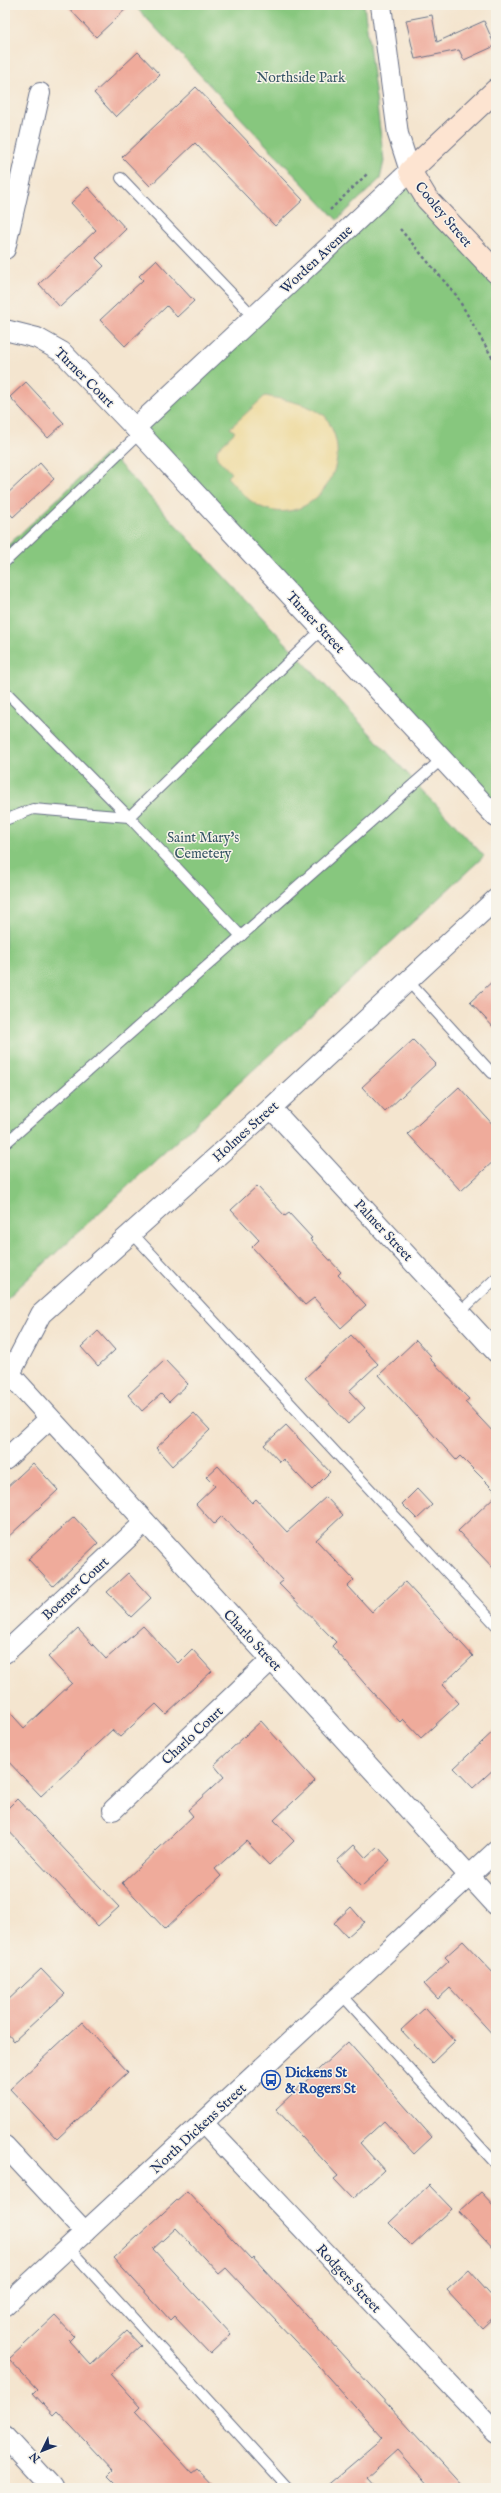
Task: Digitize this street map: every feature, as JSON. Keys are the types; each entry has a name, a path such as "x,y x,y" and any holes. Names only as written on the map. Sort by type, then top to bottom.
{"street":[{"path":"381,5 398,134 410,171"},
{"name":"Worden Avenue","path":"138,430 254,317 496,90"},
{"path":"5,249 40,93"},
{"name":"Cooley Street","path":"410,171 427,198 496,272"},
{"name":"Turner Court","path":"5,330 37,338 54,346 138,430"},
{"name":"Turner Street","path":"138,430 496,817"},
{"name":"Holmes Street","path":"8,1374 41,1314 271,1108 496,899"},
{"name":"Palmer Street","path":"271,1108 496,1352"},
{"name":"Charlo Street","path":"8,1374 496,1905"},
{"path":"5,1460 49,1419"},
{"name":"Boerner Court","path":"5,1653 145,1522"},
{"name":"Charlo Court","path":"113,1810 271,1660"},
{"name":"North Dickens Street","path":"5,2306 470,1877 496,1851"},
{"name":"Rodgers Street","path":"203,2123 496,2434"},
{"path":"5,2146 85,2232"},
{"path":"5,2436 53,2488"}],"lane":[{"path":"121,178 254,317"},
{"path":"5,562 138,430"},
{"path":"5,820 33,809 129,817 322,630"},
{"path":"5,691 129,817 241,936"},
{"path":"5,1140 7,1142 442,759"},
{"path":"408,981 492,1073"},
{"path":"132,1233 496,1625"},
{"path":"460,1312 496,1278"},
{"path":"342,1995 496,2164"},
{"path":"68,2248 288,2488"}],"path":[{"path":"330,210 367,174"},
{"path":"400,229 456,295 496,364"},
{"path":"494,752 496,744"}],"green space":[{"name":"Northside Park","path":"134,5 364,5 384,161 380,179 337,220"},
{"path":"410,171 496,272 496,817 135,428"},
{"name":"Saint Mary's Cemetery","path":"108,452 484,856 5,1300 5,548"}],"sand":[{"path":"265,396 304,405 325,416 332,429 337,445 336,461 332,476 323,490 312,501 298,509 283,512 266,509 255,504 227,477 231,473 217,458 217,449 235,432 230,428"}],"building":[{"path":"66,5 130,5 96,37"},
{"path":"432,15 437,42 484,21 495,46 464,60 459,50 415,59 406,20"},
{"path":"138,52 160,75 116,117 94,93"},
{"path":"196,87 303,200 275,226 195,143 150,186 122,157"},
{"path":"88,187 126,229 96,258 104,266 60,307 39,284 96,230 71,203"},
{"path":"156,260 194,301 177,317 167,306 125,346 100,320 143,280 139,276"},
{"path":"26,382 64,423 48,438 10,397"},
{"path":"40,463 54,479 13,517 5,508 5,496"},
{"path":"496,978 496,1030 470,1002"},
{"path":"413,1040 436,1064 385,1112 362,1087"},
{"path":"459,1087 496,1128 496,1159 461,1191 408,1134"},
{"path":"257,1186 285,1216 289,1213 312,1238 310,1239 341,1272 338,1275 366,1305 341,1328 314,1298 305,1305 252,1247 259,1240 231,1210"},
{"path":"98,1331 115,1350 98,1366 81,1347"},
{"path":"351,1335 378,1364 349,1391 365,1408 348,1424 305,1378"},
{"path":"416,1340 431,1356 429,1358 469,1399 465,1402 496,1435 496,1492 460,1456 456,1460 379,1375"},
{"path":"165,1360 188,1384 169,1402 161,1394 142,1411 128,1395"},
{"path":"194,1413 210,1430 172,1466 156,1448"},
{"path":"286,1425 330,1472 312,1490 283,1459 280,1462 264,1445"},
{"path":"33,1463 58,1490 5,1540 5,1489"},
{"path":"218,1466 252,1503 256,1499 287,1532 326,1497 343,1515 316,1540 354,1580 348,1586 372,1612 405,1582 473,1656 442,1685 459,1703 421,1738 403,1719 400,1722 371,1691 332,1646 336,1642 279,1584 283,1581 222,1516 214,1524 196,1504 215,1486 206,1477"},
{"path":"417,1489 432,1505 417,1519 402,1504"},
{"path":"496,1495 496,1571 458,1531"},
{"path":"74,1517 98,1543 53,1586 28,1559"},
{"path":"128,1573 151,1598 131,1617 107,1592"},
{"path":"143,1626 178,1663 192,1649 212,1671 166,1714 156,1704 120,1737 112,1730 41,1796 5,1758 5,1707 24,1728 72,1683 48,1657 78,1629 106,1659"},
{"path":"261,1721 315,1781 274,1820 294,1841 269,1865 246,1841 215,1869 221,1876 165,1929 122,1883 193,1816 188,1810 224,1777 214,1765"},
{"path":"496,1729 496,1767 473,1788 454,1768"},
{"path":"17,1799 119,1907 98,1926 5,1827 5,1811"},
{"path":"354,1845 366,1858 378,1847 390,1860 361,1887 337,1861"},
{"path":"351,1907 364,1922 347,1937 334,1923"},
{"path":"463,1941 496,1976 496,2038 450,1988 438,1999 424,1984 449,1961 445,1957"},
{"path":"41,1969 65,1994 14,2041 5,2031 5,2003"},
{"path":"425,2008 455,2041 432,2063 401,2030"},
{"path":"82,2022 128,2072 57,2139 10,2089"},
{"path":"348,2042 432,2137 414,2154 384,2121 360,2143 384,2170 353,2199 334,2179 338,2176 276,2109"},
{"path":"429,2185 452,2209 412,2246 389,2223"},
{"path":"187,2191 251,2259 253,2257 464,2488 431,2488 397,2450 366,2478 375,2488 324,2488 383,2438 310,2357 226,2268 219,2274 176,2228 153,2249 231,2334 210,2354 174,2316 170,2320 114,2258"},
{"path":"481,2192 496,2208 496,2252 459,2212"},
{"path":"469,2270 496,2300 496,2315 482,2328 447,2290"},
{"path":"55,2316 74,2336 69,2341 91,2365 127,2331 141,2346 111,2374 141,2407 136,2412 192,2473 197,2469 215,2488 120,2488 108,2476 113,2471 57,2411 53,2415 33,2393 37,2389 9,2359"}],"place":[{"name":"Dickens St & Rogers St","path":"271,2080"}]}
